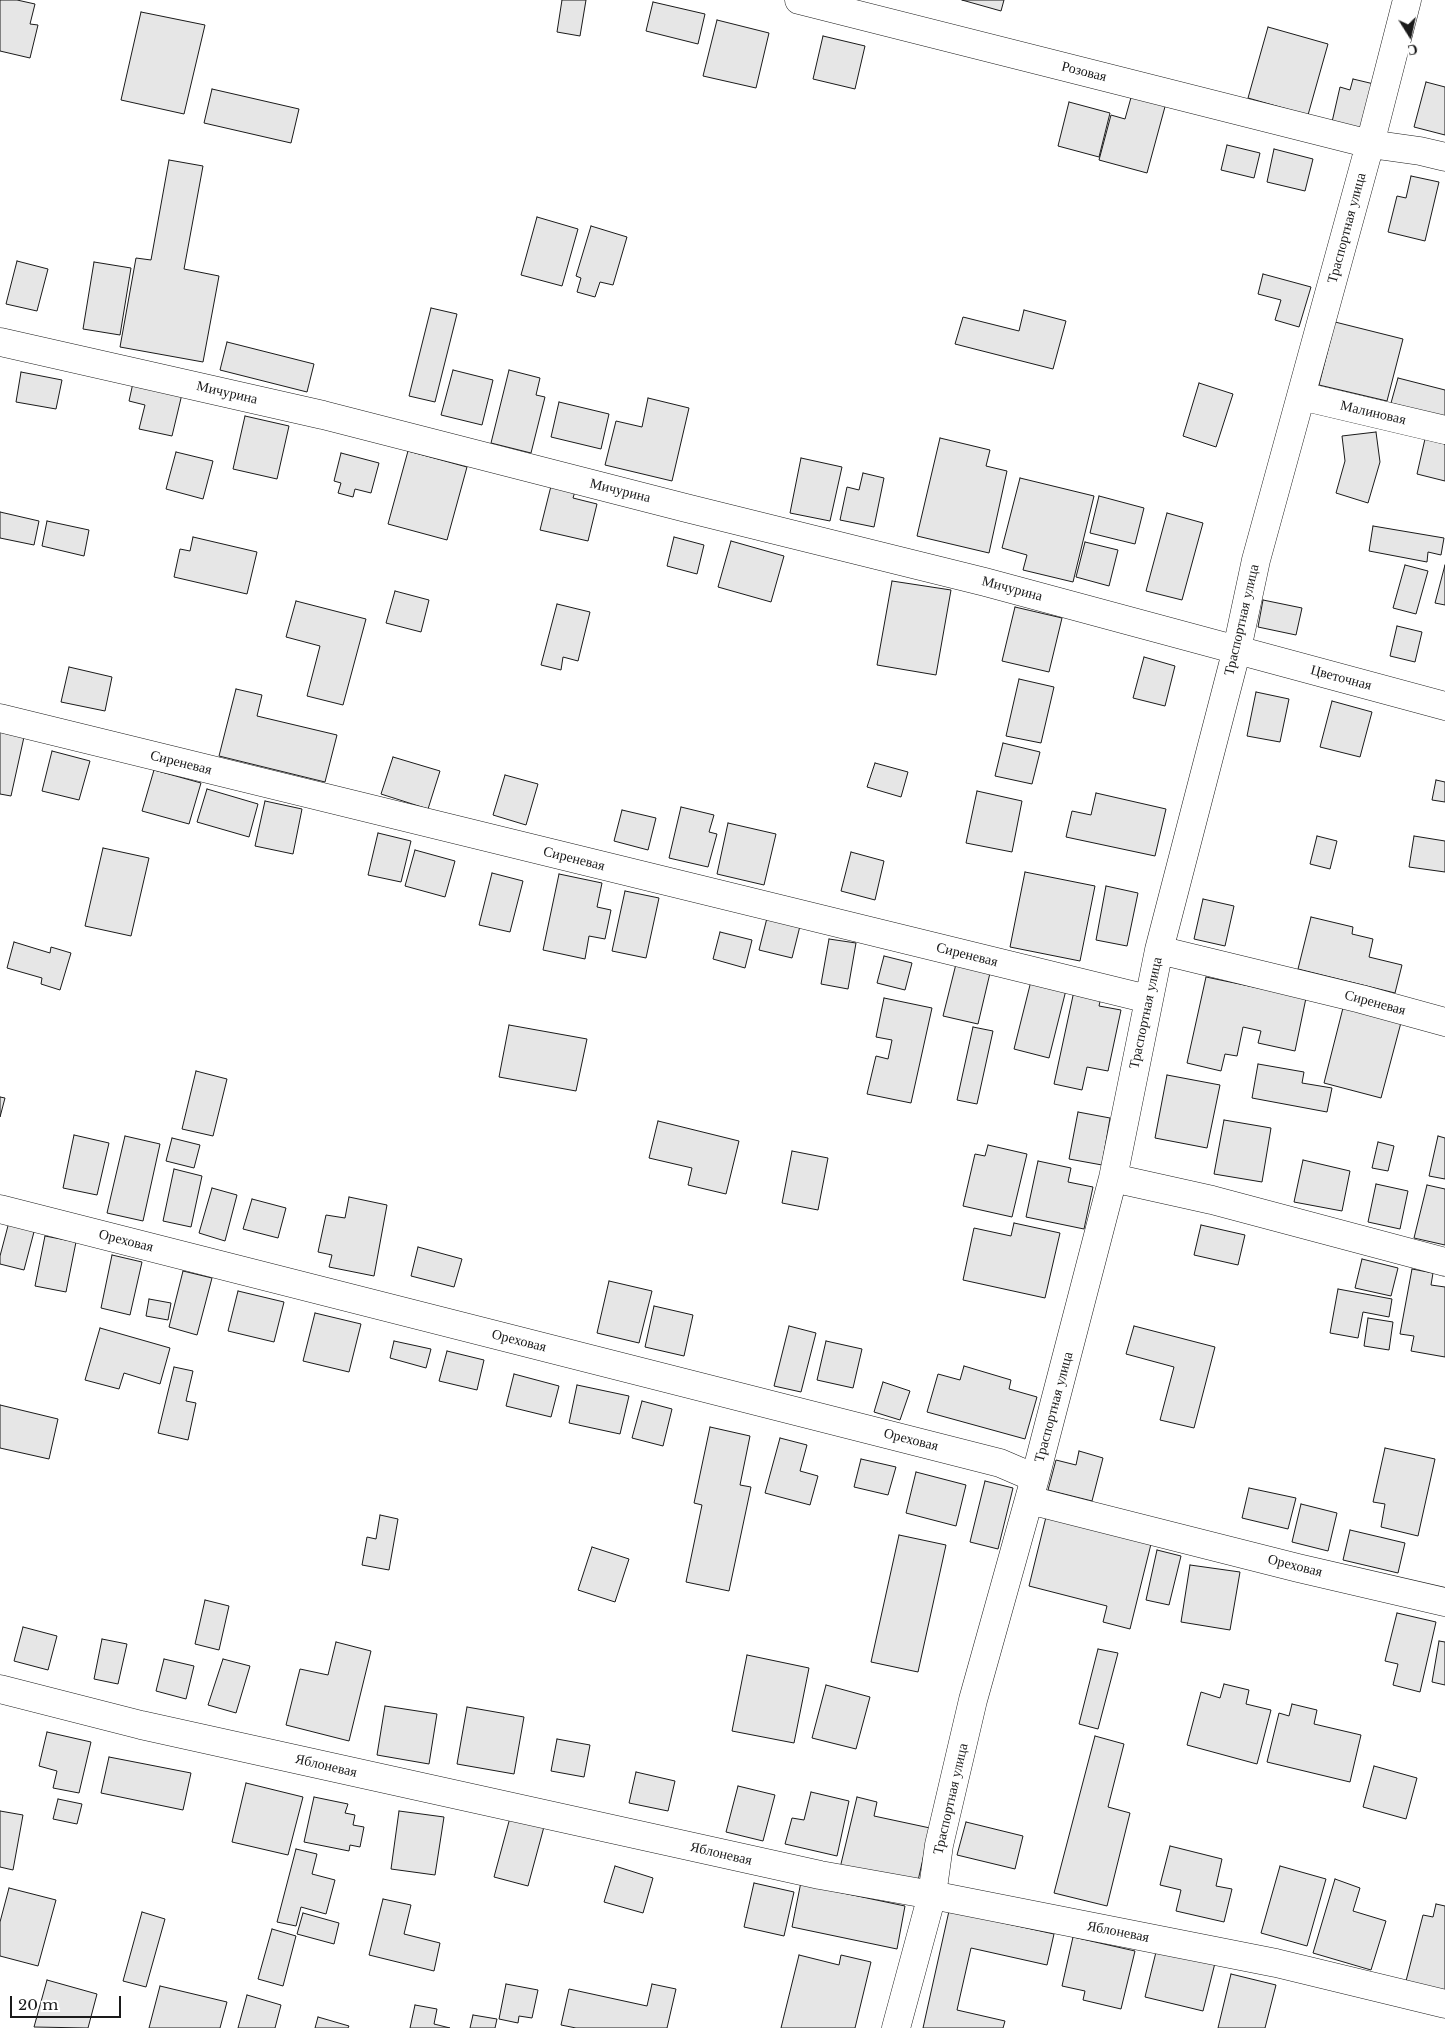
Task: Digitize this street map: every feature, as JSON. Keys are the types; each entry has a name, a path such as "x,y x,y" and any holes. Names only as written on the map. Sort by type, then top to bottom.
{"street":[{"name":"Розовая","path":"799,0 1370,144 1420,151 1445,157"},
{"name":"Траспортная улица","path":"896,2028 932,1895 939,1845 973,1700 1032,1489 1113,1178 1159,950 1237,649 1256,560 1370,144 1407,0"},
{"name":"Мичурина","path":"0,342 323,414 686,508 985,582 1237,649"},
{"name":"Малиновая","path":"1301,396 1445,430"},
{"name":"Цветочная","path":"1237,649 1445,706"},
{"name":"Сиреневая","path":"0,718 1148,999"},
{"name":"Сиреневая","path":"1159,950 1361,999 1445,1022"},
{"path":"1113,1178 1212,1200 1445,1262"},
{"name":"Ореховая","path":"0,1209 1000,1462 1032,1489 1298,1568 1445,1602"},
{"name":"Яблоневая","path":"0,1689 140,1725 810,1873 932,1895 1276,1963 1445,2004"}],"building":[{"path":"0,0 17,0 35,4 30,24 38,25 30,58 0,51"},
{"path":"562,0 586,0 580,36 557,32"},
{"path":"962,0 1004,0 1001,11"},
{"path":"653,2 705,14 698,44 646,31"},
{"path":"141,12 205,25 184,114 121,100"},
{"path":"717,20 769,33 756,88 703,76"},
{"path":"1268,27 1328,44 1308,115 1248,98"},
{"path":"823,36 865,46 855,89 813,79"},
{"path":"1353,79 1374,84 1364,130 1332,122 1340,87 1350,90"},
{"path":"1426,82 1445,87 1445,135 1414,127"},
{"path":"212,89 299,109 291,143 204,123"},
{"path":"1132,94 1166,103 1147,173 1099,160 1111,115 1125,119"},
{"path":"1069,102 1110,113 1099,157 1058,146"},
{"path":"1227,145 1260,153 1254,178 1221,170"},
{"path":"1274,149 1313,159 1305,191 1267,182"},
{"path":"169,160 203,166 184,269 219,276 203,362 120,347 136,258 151,260"},
{"path":"1411,176 1439,182 1425,241 1388,232 1397,196 1406,198"},
{"path":"537,217 578,229 562,286 521,275"},
{"path":"591,226 627,237 613,285 600,282 595,297 577,292 581,278 576,276"},
{"path":"17,261 48,269 37,311 6,304"},
{"path":"94,262 131,268 120,335 83,329"},
{"path":"1263,274 1311,287 1299,327 1275,320 1281,300 1258,294"},
{"path":"431,308 457,314 435,402 409,396"},
{"path":"1024,310 1066,321 1053,369 955,344 963,317 1019,331"},
{"path":"1335,322 1403,339 1387,401 1319,385"},
{"path":"227,342 314,364 307,392 220,370"},
{"path":"453,370 493,380 482,425 441,415"},
{"path":"509,370 540,378 536,395 545,397 531,453 491,443"},
{"path":"21,372 62,380 56,409 16,402"},
{"path":"1398,378 1445,390 1445,417 1391,403"},
{"path":"133,383 182,394 172,436 139,429 145,405 129,401"},
{"path":"1199,383 1233,394 1216,447 1183,436"},
{"path":"648,398 689,408 672,481 605,465 616,421 642,427"},
{"path":"559,402 609,414 601,449 551,437"},
{"path":"245,416 289,426 277,479 233,469"},
{"path":"1376,432 1380,462 1368,503 1336,493 1345,461 1342,436"},
{"path":"940,438 990,450 986,466 1007,471 989,553 917,536"},
{"path":"1425,439 1445,444 1445,481 1417,474"},
{"path":"408,451 467,467 447,540 388,524"},
{"path":"176,452 213,461 203,499 166,489"},
{"path":"341,453 379,463 371,493 355,489 353,497 338,493 341,483 334,481"},
{"path":"801,458 842,467 830,521 790,513"},
{"path":"863,473 884,478 874,527 840,520 847,487 859,490"},
{"path":"1020,478 1094,496 1073,582 1023,570 1027,555 1002,548"},
{"path":"552,482 576,488 573,498 597,504 588,541 540,530"},
{"path":"1099,496 1144,508 1135,544 1090,533"},
{"path":"0,512 39,521 34,545 0,538"},
{"path":"1167,513 1203,523 1182,600 1146,591"},
{"path":"47,521 89,530 84,556 42,546"},
{"path":"1373,526 1444,538 1441,555 1428,552 1427,562 1369,551"},
{"path":"193,537 257,552 247,594 174,577 180,549 190,551"},
{"path":"674,537 704,545 697,574 667,566"},
{"path":"731,541 784,556 771,602 718,587"},
{"path":"1085,542 1118,550 1109,586 1076,577"},
{"path":"1405,565 1428,571 1416,614 1393,608"},
{"path":"1445,565 1445,605 1435,603"},
{"path":"892,581 951,590 936,675 877,665"},
{"path":"395,591 429,600 421,632 386,623"},
{"path":"1263,600 1302,608 1296,635 1258,627"},
{"path":"296,601 366,619 343,705 307,696 320,646 286,637"},
{"path":"557,604 590,612 578,661 563,657 561,670 541,665"},
{"path":"1015,607 1062,618 1049,672 1002,661"},
{"path":"1397,626 1422,632 1415,662 1390,656"},
{"path":"1144,657 1175,666 1165,706 1133,698"},
{"path":"69,667 112,677 105,711 61,702"},
{"path":"1019,679 1054,687 1041,743 1006,736"},
{"path":"236,689 262,695 257,716 337,735 325,782 219,756"},
{"path":"1256,692 1289,699 1280,742 1247,736"},
{"path":"1332,701 1372,712 1360,757 1320,747"},
{"path":"0,732 24,737 11,796 0,794"},
{"path":"1003,743 1040,752 1032,784 995,776"},
{"path":"52,751 90,761 79,800 42,791"},
{"path":"393,757 440,771 428,809 381,794"},
{"path":"875,763 908,772 901,797 867,787"},
{"path":"154,770 201,783 189,824 142,811"},
{"path":"505,775 538,784 526,825 493,815"},
{"path":"1436,780 1445,782 1445,802 1432,800"},
{"path":"207,789 258,804 249,837 197,822"},
{"path":"977,791 1022,801 1012,852 966,843"},
{"path":"1096,793 1166,809 1155,856 1066,837 1072,811 1091,815"},
{"path":"265,801 302,809 293,854 255,846"},
{"path":"681,807 714,815 709,832 717,834 708,867 669,858"},
{"path":"622,810 656,818 648,850 614,841"},
{"path":"728,823 776,834 764,885 717,874"},
{"path":"378,833 411,841 401,882 368,875"},
{"path":"1317,836 1337,841 1330,869 1310,864"},
{"path":"1414,836 1445,841 1445,872 1409,867"},
{"path":"103,848 149,858 131,936 85,926"},
{"path":"415,850 455,861 445,897 405,886"},
{"path":"851,852 884,861 875,900 841,891"},
{"path":"1025,872 1095,886 1080,961 1010,947"},
{"path":"492,873 523,881 510,932 479,925"},
{"path":"559,874 602,883 597,907 611,910 605,939 589,936 585,959 543,950"},
{"path":"1106,886 1138,893 1127,946 1096,940"},
{"path":"625,891 659,898 646,958 612,951"},
{"path":"1203,899 1234,906 1225,946 1194,939"},
{"path":"1311,917 1353,927 1352,934 1373,939 1369,957 1402,965 1395,993 1298,969"},
{"path":"767,918 800,926 792,958 759,950"},
{"path":"720,932 752,940 745,968 713,959"},
{"path":"829,939 856,943 848,989 821,984"},
{"path":"14,942 50,953 51,947 71,953 60,990 41,984 42,978 7,968"},
{"path":"884,956 912,963 905,990 877,983"},
{"path":"956,964 990,973 978,1024 943,1016"},
{"path":"1032,977 1067,986 1049,1058 1014,1049"},
{"path":"1206,977 1306,998 1295,1051 1258,1043 1261,1031 1243,1027 1237,1056 1225,1054 1221,1071 1187,1063"},
{"path":"1074,991 1101,997 1099,1006 1121,1010 1108,1071 1087,1067 1082,1090 1054,1084"},
{"path":"884,998 932,1008 911,1103 867,1094 876,1056 888,1059 892,1040 876,1037"},
{"path":"1345,1000 1403,1015 1381,1098 1324,1083"},
{"path":"509,1025 587,1039 576,1091 499,1077"},
{"path":"973,1027 993,1031 977,1104 957,1100"},
{"path":"1258,1064 1304,1072 1302,1083 1332,1088 1327,1112 1252,1098"},
{"path":"196,1071 227,1079 213,1136 182,1129"},
{"path":"1167,1075 1220,1085 1207,1148 1155,1138"},
{"path":"0,1097 5,1098 0,1117"},
{"path":"1078,1112 1110,1118 1102,1165 1069,1159"},
{"path":"1224,1120 1271,1128 1262,1182 1214,1174"},
{"path":"658,1121 739,1141 726,1194 688,1185 692,1168 649,1158"},
{"path":"74,1135 109,1143 97,1195 63,1188"},
{"path":"125,1136 160,1144 143,1221 107,1213"},
{"path":"1438,1136 1445,1138 1445,1179 1429,1176"},
{"path":"172,1138 200,1145 194,1168 166,1161"},
{"path":"1378,1142 1394,1146 1388,1171 1372,1168"},
{"path":"988,1145 1027,1154 1012,1217 963,1206 975,1154 985,1156"},
{"path":"792,1151 828,1158 818,1210 782,1203"},
{"path":"1303,1160 1350,1171 1342,1211 1294,1202"},
{"path":"1038,1161 1071,1168 1068,1182 1093,1187 1084,1229 1026,1217"},
{"path":"174,1169 202,1176 191,1227 163,1221"},
{"path":"1376,1184 1408,1191 1400,1229 1368,1222"},
{"path":"1427,1185 1445,1189 1445,1245 1414,1238"},
{"path":"212,1188 237,1195 225,1241 199,1233"},
{"path":"349,1197 387,1205 374,1276 329,1267 332,1255 318,1252 326,1215 345,1218"},
{"path":"252,1199 286,1208 278,1238 243,1229"},
{"path":"9,1222 35,1228 24,1270 0,1264 0,1256"},
{"path":"1014,1223 1060,1233 1045,1298 963,1280 974,1228 1011,1236"},
{"path":"1201,1225 1245,1235 1238,1265 1194,1255"},
{"path":"45,1236 76,1242 66,1292 35,1286"},
{"path":"418,1247 462,1259 454,1287 411,1276"},
{"path":"112,1255 142,1262 130,1315 101,1308"},
{"path":"1362,1259 1398,1268 1391,1296 1355,1288"},
{"path":"1412,1269 1433,1273 1431,1285 1445,1287 1445,1357 1411,1351 1414,1336 1400,1334"},
{"path":"183,1271 212,1278 197,1335 169,1327"},
{"path":"609,1281 652,1291 639,1343 597,1333"},
{"path":"1338,1289 1392,1299 1389,1317 1363,1312 1358,1338 1330,1333"},
{"path":"238,1291 284,1302 274,1342 228,1331"},
{"path":"149,1299 171,1303 168,1320 146,1316"},
{"path":"654,1306 693,1315 684,1356 645,1347"},
{"path":"315,1313 361,1324 349,1372 303,1361"},
{"path":"1368,1318 1393,1322 1389,1350 1364,1346"},
{"path":"789,1326 816,1333 801,1392 774,1386"},
{"path":"1134,1326 1215,1347 1194,1428 1160,1420 1174,1367 1126,1354"},
{"path":"100,1328 170,1348 160,1384 124,1373 119,1389 85,1380"},
{"path":"394,1341 431,1349 426,1368 390,1358"},
{"path":"826,1341 862,1349 853,1388 817,1380"},
{"path":"447,1351 484,1360 477,1390 439,1381"},
{"path":"964,1366 1011,1380 1009,1389 1037,1397 1025,1439 927,1412 938,1374 960,1380"},
{"path":"174,1367 193,1371 186,1401 196,1403 188,1440 158,1433"},
{"path":"514,1374 559,1386 551,1417 506,1406"},
{"path":"883,1382 910,1391 900,1420 874,1412"},
{"path":"577,1385 629,1396 620,1434 569,1423"},
{"path":"642,1401 672,1409 663,1446 632,1438"},
{"path":"0,1405 58,1419 49,1459 0,1448"},
{"path":"710,1427 750,1436 740,1485 751,1487 729,1591 686,1582 702,1505 694,1503"},
{"path":"780,1438 807,1445 800,1471 818,1476 810,1505 765,1493"},
{"path":"1385,1448 1435,1459 1418,1536 1381,1527 1385,1504 1373,1502"},
{"path":"1079,1451 1103,1458 1092,1501 1048,1490 1056,1460 1076,1465"},
{"path":"861,1459 896,1467 888,1495 854,1487"},
{"path":"916,1472 966,1485 956,1526 906,1513"},
{"path":"985,1481 1013,1488 998,1549 970,1542"},
{"path":"1249,1488 1296,1498 1288,1529 1242,1518"},
{"path":"1301,1504 1337,1513 1328,1551 1292,1542"},
{"path":"380,1515 398,1519 389,1570 362,1565 367,1537 376,1539"},
{"path":"1046,1517 1151,1544 1130,1629 1103,1622 1107,1606 1029,1586"},
{"path":"1350,1530 1405,1543 1398,1573 1343,1560"},
{"path":"899,1535 946,1545 918,1672 871,1662"},
{"path":"592,1547 629,1559 615,1602 578,1590"},
{"path":"1157,1550 1181,1556 1169,1605 1146,1600"},
{"path":"1190,1565 1240,1572 1230,1630 1181,1622"},
{"path":"205,1600 229,1606 219,1650 195,1644"},
{"path":"1397,1613 1436,1622 1420,1692 1393,1685 1398,1664 1385,1661"},
{"path":"23,1627 57,1636 48,1670 14,1661"},
{"path":"102,1639 127,1644 118,1684 94,1679"},
{"path":"1439,1641 1445,1642 1445,1685 1432,1682"},
{"path":"336,1642 371,1651 349,1741 286,1725 300,1669 328,1675"},
{"path":"1098,1649 1118,1653 1098,1729 1079,1724"},
{"path":"747,1655 809,1668 794,1743 732,1731"},
{"path":"164,1659 194,1666 186,1699 156,1691"},
{"path":"223,1659 250,1666 236,1713 208,1705"},
{"path":"1224,1684 1249,1690 1246,1704 1271,1710 1257,1764 1187,1745 1201,1692 1220,1698"},
{"path":"826,1685 870,1697 856,1749 812,1738"},
{"path":"1292,1704 1317,1710 1314,1724 1361,1735 1350,1782 1267,1762 1279,1713 1289,1716"},
{"path":"385,1706 437,1714 429,1764 377,1755"},
{"path":"467,1707 524,1717 514,1774 457,1764"},
{"path":"47,1732 91,1742 79,1793 53,1788 57,1771 39,1766"},
{"path":"1095,1736 1124,1744 1108,1807 1130,1813 1107,1906 1054,1893"},
{"path":"557,1739 590,1745 584,1777 551,1771"},
{"path":"109,1757 191,1773 183,1810 101,1793"},
{"path":"1374,1766 1417,1778 1406,1819 1363,1807"},
{"path":"636,1772 675,1781 668,1811 629,1803"},
{"path":"246,1783 303,1797 288,1855 232,1842"},
{"path":"738,1786 775,1795 763,1841 726,1832"},
{"path":"811,1792 849,1801 837,1856 785,1844 792,1818 804,1820"},
{"path":"314,1797 348,1804 345,1813 355,1815 353,1825 364,1827 360,1847 350,1845 349,1851 304,1842"},
{"path":"857,1797 877,1802 874,1816 930,1828 917,1885 840,1868"},
{"path":"58,1799 82,1804 77,1824 53,1819"},
{"path":"0,1811 23,1815 13,1870 0,1867"},
{"path":"399,1811 444,1817 435,1875 391,1869"},
{"path":"511,1814 545,1823 528,1886 494,1877"},
{"path":"966,1822 1023,1836 1015,1869 957,1855"},
{"path":"1170,1846 1222,1859 1216,1886 1232,1889 1224,1922 1176,1911 1181,1890 1160,1885"},
{"path":"296,1849 317,1854 312,1874 335,1880 326,1914 301,1907 296,1926 277,1922"},
{"path":"615,1866 653,1878 643,1913 604,1902"},
{"path":"1280,1866 1326,1879 1307,1946 1261,1933"},
{"path":"802,1877 824,1889 905,1906 897,1949 792,1927"},
{"path":"1335,1879 1360,1888 1353,1911 1386,1921 1371,1970 1313,1953"},
{"path":"754,1883 794,1892 784,1936 744,1927"},
{"path":"9,1888 56,1900 38,1966 0,1956 0,1922"},
{"path":"383,1899 411,1905 404,1934 440,1943 434,1971 369,1955"},
{"path":"1436,1904 1445,1906 1445,1991 1406,1981 1423,1915 1433,1917"},
{"path":"949,1911 1054,1934 1047,1965 971,1948 957,2010 1005,2021 1003,2028 923,2028"},
{"path":"142,1912 165,1919 146,1987 123,1981"},
{"path":"303,1913 339,1923 334,1944 297,1934"},
{"path":"272,1929 296,1936 283,1986 258,1979"},
{"path":"1073,1937 1135,1951 1121,2009 1083,2000 1085,1991 1062,1986"},
{"path":"1157,1948 1215,1963 1203,2011 1145,1997"},
{"path":"799,1955 839,1965 841,1955 871,1962 855,2028 781,2028"},
{"path":"1231,1974 1276,1985 1265,2028 1218,2028"},
{"path":"47,1980 97,1994 88,2028 34,2027"},
{"path":"506,1984 538,1990 532,2018 519,2016 518,2023 499,2019"},
{"path":"652,1984 676,1989 667,2028 576,2028 561,2025 569,1989 647,2006"},
{"path":"160,1986 227,2002 220,2028 149,2028"},
{"path":"247,1995 281,2005 275,2028 238,2028"},
{"path":"415,2005 437,2009 434,2024 450,2028 410,2028"},
{"path":"473,2015 497,2019 495,2028 470,2028"},
{"path":"318,2017 349,2026 348,2028 315,2028"}]}
